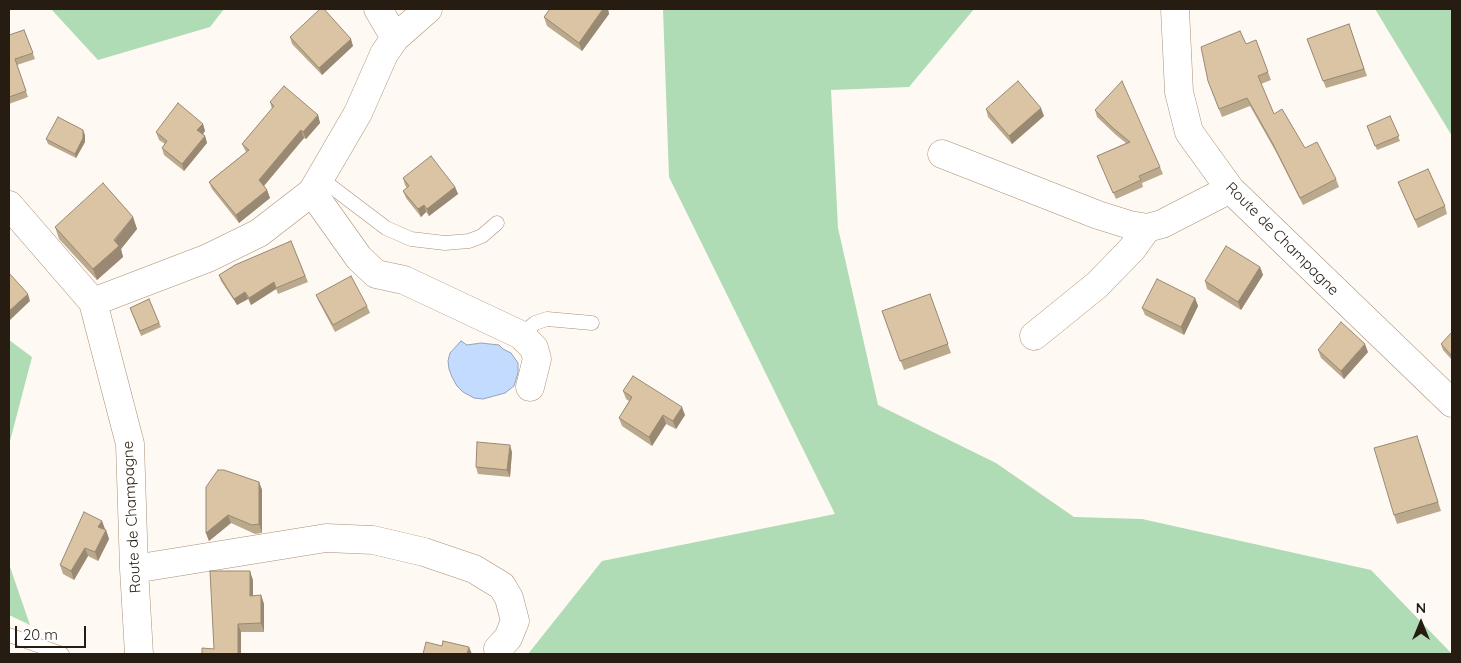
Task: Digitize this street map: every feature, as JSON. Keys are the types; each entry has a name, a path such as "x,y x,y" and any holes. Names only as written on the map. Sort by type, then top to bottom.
{"street":[{"path":"378,9 395,38"},
{"path":"93,302 208,258 259,234 316,185 358,113 384,54 395,38 428,9"},
{"name":"Route de Champagne","path":"1175,9 1179,92 1189,132 1230,189 1452,404"},
{"path":"942,154 1098,215 1147,228 1162,224 1230,189"},
{"path":"316,185 359,258 376,274 404,280 522,335 534,348 537,358 530,387"},
{"name":"Route de Champagne","path":"9,205 93,302 130,444 139,654"},
{"path":"1034,336 1097,285 1132,248 1147,228"},
{"path":"134,569 326,538 373,540 424,552 474,569 502,586 509,598 515,621 508,638 498,649"}],"lane":[{"path":"316,185 386,228 411,239 445,243 469,241 482,236 497,223"},
{"path":"522,335 535,323 547,319 592,323"},
{"path":"9,635 62,654"}],"green space":[{"path":"51,9 224,9 210,27 98,60"},
{"path":"663,9 974,9 909,87 831,90 838,228 878,405 996,463 1074,517 1142,519 1371,570 1452,654 528,654 602,561 835,514 669,177"},
{"path":"1375,9 1452,9 1452,136"},
{"path":"9,340 32,357 9,445"},
{"path":"9,564 30,625 9,615"}],"water":[{"path":"461,341 467,345 481,343 499,345 511,353 518,363 518,373 514,386 505,393 483,399 474,398 463,392 452,377 448,361 450,353"}],"building":[{"path":"320,9 324,9 351,39 319,68 290,37"},
{"path":"550,9 603,9 579,43 544,17"},
{"path":"1349,24 1364,69 1323,81 1307,39"},
{"path":"24,30 33,53 15,59 26,91 9,97 9,35"},
{"path":"1240,31 1246,44 1256,40 1268,72 1258,76 1274,114 1282,109 1305,148 1317,142 1336,179 1300,198 1247,98 1219,109 1208,81 1201,47"},
{"path":"1018,81 1041,108 1009,136 986,109"},
{"path":"1122,81 1160,167 1139,176 1141,180 1113,193 1097,156 1130,142 1095,110"},
{"path":"284,86 318,115 303,132 301,130 259,180 267,190 236,215 209,182 249,150 242,144 274,106 270,102"},
{"path":"178,103 203,124 197,130 205,136 182,164 162,148 167,141 156,132"},
{"path":"1390,116 1399,136 1375,146 1367,126"},
{"path":"58,117 83,130 83,138 75,154 46,139"},
{"path":"431,156 455,187 427,209 424,205 418,209 403,191 409,186 403,178"},
{"path":"1428,169 1445,206 1415,220 1398,182"},
{"path":"103,183 133,217 114,240 119,246 93,269 55,227"},
{"path":"291,241 305,276 276,288 274,282 249,298 245,292 234,299 219,275 235,265"},
{"path":"1226,246 1260,267 1238,302 1205,281"},
{"path":"9,273 28,294 9,311"},
{"path":"351,276 367,306 333,325 316,295"},
{"path":"1157,279 1195,298 1181,327 1142,308"},
{"path":"930,294 948,344 900,361 882,311"},
{"path":"149,299 159,323 140,331 130,308"},
{"path":"1341,322 1365,344 1341,371 1318,350"},
{"path":"1452,332 1452,356 1441,344"},
{"path":"633,376 682,407 673,421 663,415 649,437 619,418 632,397 623,391"},
{"path":"1417,436 1438,502 1394,515 1374,448"},
{"path":"477,442 510,445 507,470 476,467"},
{"path":"218,470 224,470 259,482 259,524 252,525 228,515 206,533 206,487"},
{"path":"84,512 102,521 98,527 106,530 95,552 85,548 71,571 60,565"},
{"path":"210,571 250,571 250,596 261,595 261,623 238,624 238,654 202,654 202,648 214,649"},
{"path":"443,641 469,647 467,654 423,654 426,642 442,646"}]}
